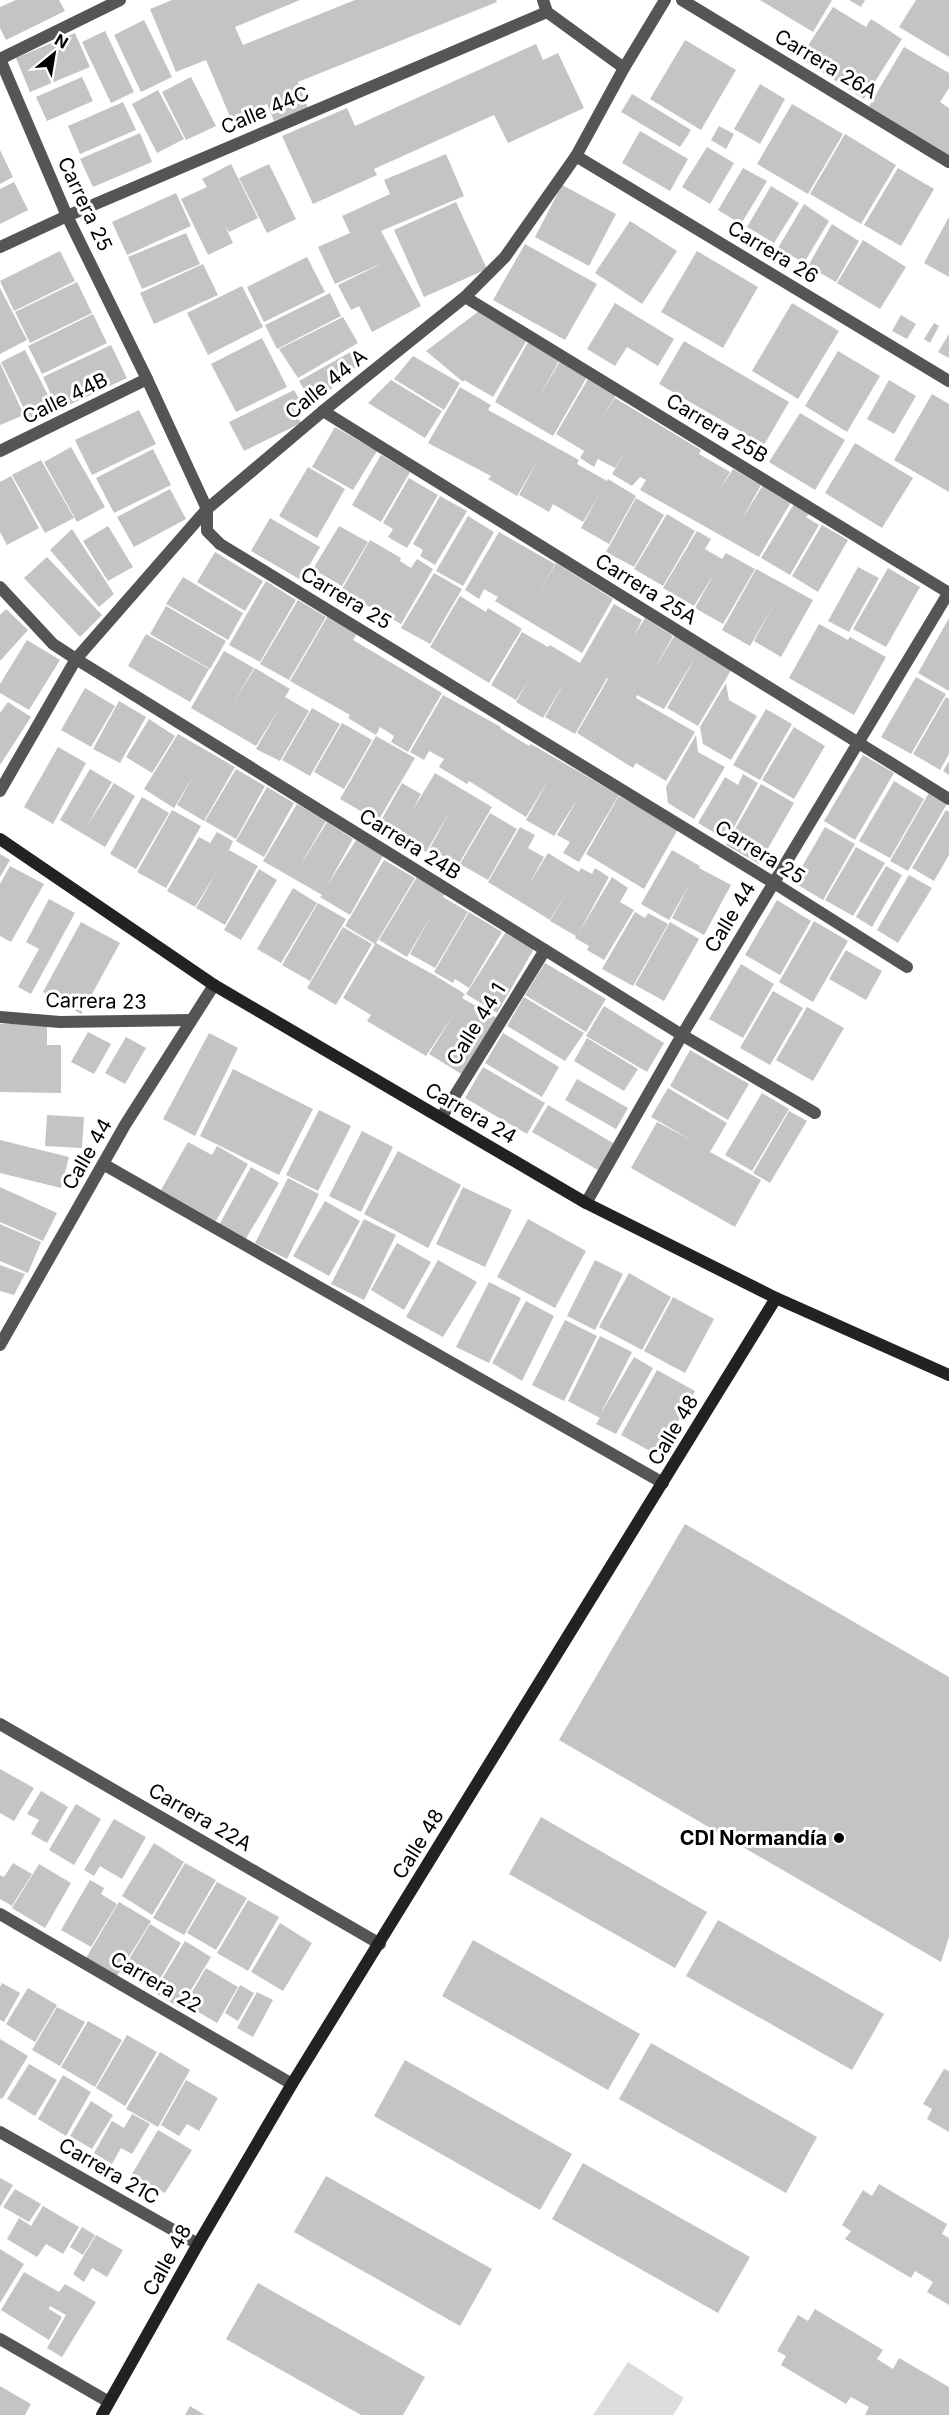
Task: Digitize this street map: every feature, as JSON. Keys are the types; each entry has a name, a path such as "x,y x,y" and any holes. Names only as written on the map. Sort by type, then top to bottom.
{"street":[{"path":"0,59 120,0"},
{"name":"Calle 44 A","path":"0,791 76,659 207,509 323,411 465,297 506,256 576,156 624,68 665,0"},
{"name":"Carrera 26A","path":"682,0 949,162"},
{"path":"545,6 624,68"},
{"name":"Calle 44C","path":"0,248 67,216 545,6"},
{"name":"Carrera 25","path":"0,59 67,216 147,379 207,509 207,531 220,544 774,883 907,968"},
{"name":"Carrera 26","path":"576,156 949,381"},
{"name":"Carrera 25B","path":"465,297 949,592"},
{"name":"Calle 44B","path":"0,452 147,379"},
{"name":"Carrera 25A","path":"323,411 949,799"},
{"name":"Carrera 24B","path":"0,587 53,644 76,659 682,1035 815,1113"},
{"name":"Calle 44","path":"586,1203 682,1035 949,592"},
{"name":"Carrera 24","path":"0,839 214,985 586,1203 777,1298 949,1375"},
{"name":"Calle 44 1","path":"441,1118 545,950"},
{"name":"Calle 44","path":"0,1345 125,1125 214,985"},
{"name":"Carrera 23","path":"0,1017 60,1022 191,1020"},
{"path":"104,1164 663,1483"},
{"name":"Calle 48","path":"102,2415 198,2244 292,2084 777,1298"},
{"name":"Carrera 22A","path":"0,1724 380,1944"},
{"name":"Carrera 22","path":"0,1914 292,2084"},
{"name":"Carrera 21C","path":"0,2132 198,2244"},
{"path":"0,2339 109,2402"}],"shaded area":[{"path":"628,2362 684,2398 673,2415 593,2415"}],"building":[{"path":"16,0 59,0 65,11 6,40 0,28 0,7"},
{"path":"172,0 300,0 235,27 243,45 355,0 496,0 497,2 298,82 308,108 274,121 267,104 231,119 206,60 176,72 150,9"},
{"path":"760,0 832,0 813,32"},
{"path":"849,0 865,0 861,7"},
{"path":"916,0 949,0 949,57 899,27"},
{"path":"833,7 866,27 871,19 902,39 864,99 800,58"},
{"path":"144,20 172,77 141,92 114,35"},
{"path":"105,31 134,92 111,103 82,42"},
{"path":"75,33 90,67 30,92 16,58"},
{"path":"685,40 736,70 701,130 650,99"},
{"path":"536,44 543,60 558,53 584,108 508,143 494,115 374,169 377,175 313,204 282,136 347,108 355,126"},
{"path":"904,47 949,73 949,88 940,102 949,108 949,155 869,106"},
{"path":"82,77 93,101 47,121 36,97"},
{"path":"191,77 216,126 186,140 162,92"},
{"path":"760,84 785,99 760,144 734,129"},
{"path":"158,90 184,139 157,153 132,104"},
{"path":"632,94 691,130 680,147 621,112"},
{"path":"123,102 136,130 80,154 68,126"},
{"path":"792,104 843,134 808,194 757,164"},
{"path":"719,126 734,134 726,149 711,140"},
{"path":"640,131 688,159 670,191 622,163"},
{"path":"140,133 152,162 93,187 80,159"},
{"path":"845,134 896,165 861,224 810,194"},
{"path":"707,147 734,163 710,204 682,187"},
{"path":"0,150 13,177 0,184"},
{"path":"446,154 464,196 381,231 421,306 372,332 359,306 351,310 338,285 385,262 335,284 318,247 350,233 342,216 390,194 384,180"},
{"path":"231,164 258,218 229,232 225,226 233,243 208,255 181,199 207,187 202,179"},
{"path":"269,164 296,219 267,233 239,178"},
{"path":"743,168 767,181 741,224 718,210"},
{"path":"898,168 934,189 901,246 864,225"},
{"path":"14,182 28,210 0,224 0,189"},
{"path":"562,185 616,214 589,266 535,237"},
{"path":"771,186 799,203 774,243 747,227"},
{"path":"176,193 191,226 127,255 112,222"},
{"path":"456,202 487,269 424,297 394,230"},
{"path":"804,204 829,221 804,263 778,248"},
{"path":"949,217 949,277 924,263"},
{"path":"630,221 677,251 642,304 595,273"},
{"path":"832,224 859,241 836,282 808,266"},
{"path":"186,233 200,264 142,289 128,257"},
{"path":"863,240 906,267 880,309 837,283"},
{"path":"525,244 597,284 565,340 493,300"},
{"path":"60,251 75,281 14,311 0,281"},
{"path":"697,251 758,287 723,348 661,312"},
{"path":"307,257 325,292 264,322 247,287"},
{"path":"203,264 218,295 154,324 140,293"},
{"path":"77,282 92,313 30,343 15,312"},
{"path":"242,286 263,327 208,355 187,313"},
{"path":"0,288 27,340 0,354"},
{"path":"330,293 341,316 277,349 265,325"},
{"path":"615,303 674,339 658,366 627,347 615,366 587,349"},
{"path":"792,303 839,331 798,399 752,371"},
{"path":"479,311 527,340 493,397 464,380 463,382 426,351"},
{"path":"93,314 107,343 42,374 28,346"},
{"path":"901,315 916,324 907,339 892,331"},
{"path":"343,317 358,343 298,378 279,349"},
{"path":"934,323 939,326 930,343 924,339"},
{"path":"949,334 949,358 938,352"},
{"path":"262,338 287,387 236,412 211,364"},
{"path":"684,341 789,402 764,445 659,384"},
{"path":"528,342 560,359 538,399 560,361 587,377 553,436 495,402"},
{"path":"111,345 127,378 58,410 43,377"},
{"path":"25,350 54,407 29,419 1,362"},
{"path":"354,350 362,362 313,405 299,381"},
{"path":"838,351 880,376 847,432 805,406"},
{"path":"413,356 460,383 444,410 394,379"},
{"path":"0,363 24,415 0,425"},
{"path":"588,379 616,395 601,420 615,398 701,450 699,454 730,472 719,491 733,469 761,485 741,521 763,485 791,502 759,557 640,490 646,480 640,477 632,486 612,474 627,449 615,468 598,459 594,467 580,458 584,451 556,434"},
{"path":"391,380 442,411 425,438 368,403"},
{"path":"889,380 916,396 894,434 867,419"},
{"path":"460,387 491,405 488,410 579,460 577,464 636,496 609,544 581,528 599,495 583,522 553,504 549,512 519,495 538,460 517,496 488,479 491,476 428,443"},
{"path":"294,390 302,404 293,408 301,423 244,451 229,422"},
{"path":"932,394 949,404 949,492 894,460"},
{"path":"139,410 156,444 92,475 75,440"},
{"path":"800,413 845,440 815,490 769,462"},
{"path":"335,427 377,451 353,490 312,467"},
{"path":"855,443 913,478 882,528 825,493"},
{"path":"71,447 105,507 77,522 44,462"},
{"path":"153,449 171,485 114,513 96,478"},
{"path":"381,455 410,472 381,522 352,505"},
{"path":"41,460 74,518 45,533 12,475"},
{"path":"308,467 345,489 317,538 279,516"},
{"path":"11,476 39,528 7,545 0,532 0,482"},
{"path":"409,478 438,495 407,548 388,537 393,529 383,523"},
{"path":"170,489 186,519 134,547 117,517"},
{"path":"440,496 467,511 435,565 420,556 423,550 413,544"},
{"path":"636,498 664,515 634,567 606,552"},
{"path":"794,504 809,514 806,517 819,525 790,575 761,558"},
{"path":"667,514 695,531 663,586 634,569"},
{"path":"468,516 494,532 463,586 436,571"},
{"path":"270,518 320,547 301,580 251,551"},
{"path":"822,525 848,540 818,592 792,576"},
{"path":"108,526 133,567 108,581 83,541"},
{"path":"339,526 368,542 342,586 313,569"},
{"path":"72,529 114,594 99,607 50,550"},
{"path":"697,531 711,539 705,549 722,559 726,553 755,569 723,624 695,608 715,572 694,606 663,588"},
{"path":"499,532 555,564 535,600 556,563 613,599 582,653 495,601 498,597 484,589 479,599 465,590"},
{"path":"370,540 401,558 400,561 411,568 417,559 433,569 401,624 341,591"},
{"path":"215,552 263,581 245,611 197,582"},
{"path":"47,557 102,615 80,637 24,578"},
{"path":"858,567 879,578 849,632 828,621"},
{"path":"888,568 920,587 886,647 853,629"},
{"path":"756,569 813,600 781,657 754,641 774,604 750,646 722,630"},
{"path":"434,573 462,589 430,644 401,628"},
{"path":"183,577 243,613 228,640 166,604"},
{"path":"266,581 296,600 260,662 229,645"},
{"path":"460,596 486,612 488,608 522,629 489,683 430,647"},
{"path":"298,600 326,617 289,680 260,664"},
{"path":"614,604 642,620 634,636 645,618 673,636 652,673 676,633 733,667 698,726 667,708 696,656 664,709 637,695 636,698 695,732 666,781 636,763 633,768 577,733 607,678 575,734 545,717 566,680 543,718 516,702 529,680 516,700 491,685 522,632 580,663"},
{"path":"166,606 226,641 210,669 150,634"},
{"path":"6,609 28,630 0,661 0,615"},
{"path":"329,614 358,632 353,640 442,693 408,752 391,742 394,736 380,727 376,735 348,718 350,715 290,681"},
{"path":"949,618 949,691 918,673"},
{"path":"819,624 848,640 850,637 886,657 854,715 789,678"},
{"path":"146,634 209,669 190,702 128,666"},
{"path":"27,640 60,660 29,710 0,693 0,684"},
{"path":"224,651 254,668 232,705 255,668 290,689 285,697 309,711 280,761 256,749 279,709 256,746 191,708"},
{"path":"916,677 946,694 911,754 881,737"},
{"path":"726,683 729,700 757,716 731,760 703,744 700,727"},
{"path":"85,688 115,706 91,747 61,730"},
{"path":"443,695 501,727 529,746 531,744 619,795 579,862 563,853 570,842 557,835 578,798 554,836 526,820 549,779 526,817 469,781 467,784 439,767 444,759 429,751 424,760 410,752"},
{"path":"946,697 949,699 949,754 940,770 913,754"},
{"path":"119,701 146,717 120,763 93,749"},
{"path":"8,702 31,717 0,765 0,713"},
{"path":"312,708 340,724 310,776 282,760"},
{"path":"766,709 792,724 760,780 733,765"},
{"path":"149,719 175,736 152,773 126,757"},
{"path":"342,723 372,740 344,789 314,772"},
{"path":"794,727 825,746 794,799 762,780"},
{"path":"178,734 235,767 204,821 177,805 195,773 174,808 144,789"},
{"path":"696,735 698,752 725,767 694,819 668,803 666,787"},
{"path":"376,736 415,758 378,821 340,799"},
{"path":"58,747 86,763 53,824 24,807"},
{"path":"863,755 894,773 855,840 824,821"},
{"path":"949,761 949,775 943,771"},
{"path":"90,769 112,782 86,828 114,783 135,796 105,847 60,820"},
{"path":"236,769 265,786 236,839 205,821"},
{"path":"435,773 492,807 458,865 430,848 450,811 426,852 379,824 402,783 421,794 411,813"},
{"path":"743,774 758,783 727,840 698,823 725,777 738,785"},
{"path":"894,781 924,799 890,858 859,841"},
{"path":"761,784 794,803 759,864 726,845"},
{"path":"267,787 294,803 264,857 236,841"},
{"path":"930,791 948,802 908,871 890,861"},
{"path":"619,796 678,829 644,889 586,854"},
{"path":"142,797 169,813 136,869 110,854"},
{"path":"297,804 326,821 297,871 327,822 353,839 327,886 356,840 383,856 350,915 320,897 322,895 263,861"},
{"path":"172,810 201,826 166,888 137,872"},
{"path":"946,810 949,812 949,855 934,881 912,868"},
{"path":"490,813 517,829 488,880 460,864"},
{"path":"520,827 535,835 528,848 544,857 528,886 548,853 579,872 581,868 592,874 595,868 609,877 578,934 612,877 628,888 620,902 634,910 604,960 587,950 589,946 575,938 576,936 550,921 570,888 550,920 488,882"},
{"path":"825,827 855,844 823,900 793,882"},
{"path":"217,832 233,841 229,850 258,866 225,925 196,908 218,870 195,907 167,891 199,837 210,843"},
{"path":"856,847 885,863 853,916 825,900"},
{"path":"672,850 731,885 704,935 672,918 690,884 669,920 641,904"},
{"path":"0,854 10,860 0,877"},
{"path":"384,860 415,878 376,943 465,994 462,998 497,1018 463,1075 429,1054 454,1014 426,1056 367,1021 371,1015 343,998 375,944 345,926"},
{"path":"10,866 44,884 11,942 0,936 0,884"},
{"path":"886,866 902,875 872,927 856,917"},
{"path":"259,869 277,880 241,940 224,930"},
{"path":"909,875 932,888 898,943 877,930"},
{"path":"417,877 445,893 443,897 468,912 435,968 410,954 432,914 407,957 379,940"},
{"path":"293,888 317,903 281,963 257,949"},
{"path":"49,899 75,913 31,994 18,987 39,949 26,942"},
{"path":"777,900 811,921 780,975 745,955"},
{"path":"318,903 346,919 310,981 282,965"},
{"path":"469,912 502,932 469,988 455,979 453,983 434,972"},
{"path":"635,912 645,918 648,913 668,924 633,986 602,969"},
{"path":"814,921 848,941 813,1002 779,982"},
{"path":"81,922 120,943 81,1014 43,992"},
{"path":"670,922 699,939 664,1001 635,985"},
{"path":"343,927 372,944 336,1005 307,988"},
{"path":"507,930 535,947 497,1013 466,994"},
{"path":"846,950 882,971 866,1000 829,979"},
{"path":"545,963 606,999 586,1032 525,995"},
{"path":"741,964 774,984 743,1038 709,1019"},
{"path":"773,991 803,1008 770,1065 740,1048"},
{"path":"524,997 584,1033 565,1061 507,1026"},
{"path":"604,1006 664,1043 647,1072 586,1036"},
{"path":"807,1007 844,1028 813,1081 776,1060"},
{"path":"0,1024 47,1024 47,1045 61,1045 61,1093 0,1092"},
{"path":"88,1032 111,1044 94,1074 71,1062"},
{"path":"209,1033 238,1048 195,1136 163,1119"},
{"path":"503,1033 559,1067 542,1097 485,1063"},
{"path":"126,1037 146,1048 125,1084 105,1073"},
{"path":"587,1038 638,1069 624,1091 574,1061"},
{"path":"690,1050 749,1084 728,1120 670,1086"},
{"path":"483,1067 545,1103 527,1134 465,1098"},
{"path":"233,1069 313,1109 279,1175 200,1136"},
{"path":"577,1079 628,1108 616,1129 565,1100"},
{"path":"668,1088 727,1123 710,1152 761,1180 735,1227 631,1168 657,1122 693,1141 651,1117"},
{"path":"762,1093 789,1109 752,1171 725,1155"},
{"path":"548,1105 613,1143 598,1170 532,1132"},
{"path":"319,1110 351,1126 318,1191 286,1175"},
{"path":"789,1111 807,1121 770,1183 753,1173"},
{"path":"47,1115 84,1117 82,1148 45,1146"},
{"path":"362,1131 393,1147 361,1212 329,1196"},
{"path":"0,1140 69,1157 61,1188 0,1173"},
{"path":"188,1142 212,1155 217,1146 248,1164 216,1221 161,1190"},
{"path":"398,1151 461,1185 428,1248 364,1214"},
{"path":"251,1167 279,1183 245,1240 219,1225"},
{"path":"288,1178 319,1194 287,1259 255,1243"},
{"path":"0,1187 57,1213 43,1241 0,1222"},
{"path":"463,1187 512,1210 485,1267 436,1244"},
{"path":"325,1201 360,1221 329,1276 293,1256"},
{"path":"364,1219 396,1235 364,1300 331,1284"},
{"path":"528,1219 586,1251 555,1308 497,1277"},
{"path":"0,1224 41,1242 28,1273 0,1261"},
{"path":"397,1243 431,1262 404,1310 371,1290"},
{"path":"438,1260 477,1282 443,1337 406,1317"},
{"path":"595,1260 623,1274 595,1330 567,1316"},
{"path":"0,1265 25,1274 14,1295 0,1291"},
{"path":"629,1273 671,1297 642,1350 599,1327"},
{"path":"489,1282 521,1298 489,1363 456,1347"},
{"path":"673,1297 714,1319 685,1373 644,1351"},
{"path":"526,1301 554,1316 522,1381 492,1363"},
{"path":"565,1320 597,1336 564,1401 532,1385"},
{"path":"600,1336 632,1352 600,1415 634,1357 653,1368 616,1434 596,1424 600,1418 568,1401"},
{"path":"657,1370 695,1391 659,1456 621,1435"},
{"name":"CDI Normandía","path":"685,1524 949,1677 949,1937 941,1962 559,1740"},
{"path":"0,1769 34,1788 14,1821 0,1813"},
{"path":"41,1791 68,1807 47,1843 31,1834 39,1820 27,1814"},
{"path":"76,1804 101,1819 74,1865 49,1850"},
{"path":"541,1817 707,1912 675,1968 509,1874"},
{"path":"114,1819 146,1837 122,1879 100,1866 94,1876 84,1870"},
{"path":"154,1843 184,1862 152,1915 122,1896"},
{"path":"13,1863 32,1874 12,1906 0,1899 0,1875 4,1877"},
{"path":"185,1863 216,1880 184,1935 153,1918"},
{"path":"39,1864 71,1883 45,1928 12,1908"},
{"path":"90,1880 104,1888 101,1894 117,1904 91,1947 61,1930"},
{"path":"217,1882 247,1898 216,1950 187,1933"},
{"path":"248,1900 279,1917 248,1971 217,1953"},
{"path":"119,1902 151,1921 117,1976 86,1958"},
{"path":"718,1920 884,2014 852,2070 686,1976"},
{"path":"280,1923 312,1943 283,1991 251,1972"},
{"path":"150,1924 181,1943 157,1984 125,1966"},
{"path":"473,1940 640,2034 608,2090 442,1996"},
{"path":"185,1941 211,1957 180,2008 154,1992"},
{"path":"206,1968 238,1987 217,2023 185,2004"},
{"path":"2,1983 20,1993 4,2022 0,2020"},
{"path":"240,1985 254,1993 238,2021 225,2013"},
{"path":"28,1988 57,2005 35,2042 6,2024"},
{"path":"257,1992 273,2000 253,2037 237,2028"},
{"path":"57,2007 85,2022 60,2066 32,2050"},
{"path":"88,2021 122,2040 95,2087 61,2067"},
{"path":"127,2035 157,2052 125,2106 96,2088"},
{"path":"0,2039 28,2056 2,2099 0,2098"},
{"path":"651,2043 817,2137 786,2193 619,2099"},
{"path":"160,2052 190,2070 158,2127 126,2109"},
{"path":"405,2060 572,2154 540,2210 374,2116"},
{"path":"29,2064 57,2080 35,2116 7,2099"},
{"path":"944,2069 949,2071 949,2132 927,2119 932,2109 923,2104"},
{"path":"63,2075 91,2092 66,2136 38,2119"},
{"path":"186,2080 218,2098 199,2131 187,2124 179,2136 161,2125"},
{"path":"91,2101 113,2115 92,2149 70,2136"},
{"path":"132,2114 150,2124 132,2154 121,2148 112,2164 94,2153 112,2121 124,2128"},
{"path":"158,2130 192,2150 165,2193 132,2174"},
{"path":"583,2163 750,2257 718,2313 552,2219"},
{"path":"326,2176 492,2269 460,2326 294,2232"},
{"path":"0,2178 13,2185 0,2207"},
{"path":"879,2184 947,2224 942,2234 949,2238 949,2305 927,2292 933,2282 915,2271 911,2278 845,2239 851,2231 842,2225 863,2190 872,2196"},
{"path":"15,2189 41,2204 29,2222 3,2207"},
{"path":"43,2206 79,2227 63,2254 46,2244 37,2257 7,2239 19,2218 31,2226"},
{"path":"82,2227 95,2235 83,2255 70,2247"},
{"path":"96,2235 123,2250 107,2277 92,2268 84,2282 73,2274"},
{"path":"0,2249 24,2264 0,2303"},
{"path":"24,2272 59,2292 65,2284 96,2302 62,2357 47,2348 66,2315 50,2306 49,2309 62,2317 49,2340 1,2310"},
{"path":"258,2283 425,2377 403,2415 361,2415 226,2339"},
{"path":"815,2309 883,2350 877,2359 893,2369 899,2358 949,2387 949,2415 865,2415 869,2407 851,2397 846,2404 781,2365 786,2356 777,2351 798,2315 808,2321"},
{"path":"0,2386 31,2404 25,2415 0,2415"},
{"path":"190,2406 205,2415 185,2415"}],"place":[{"name":"CDI Normandía","path":"839,1838"}]}
